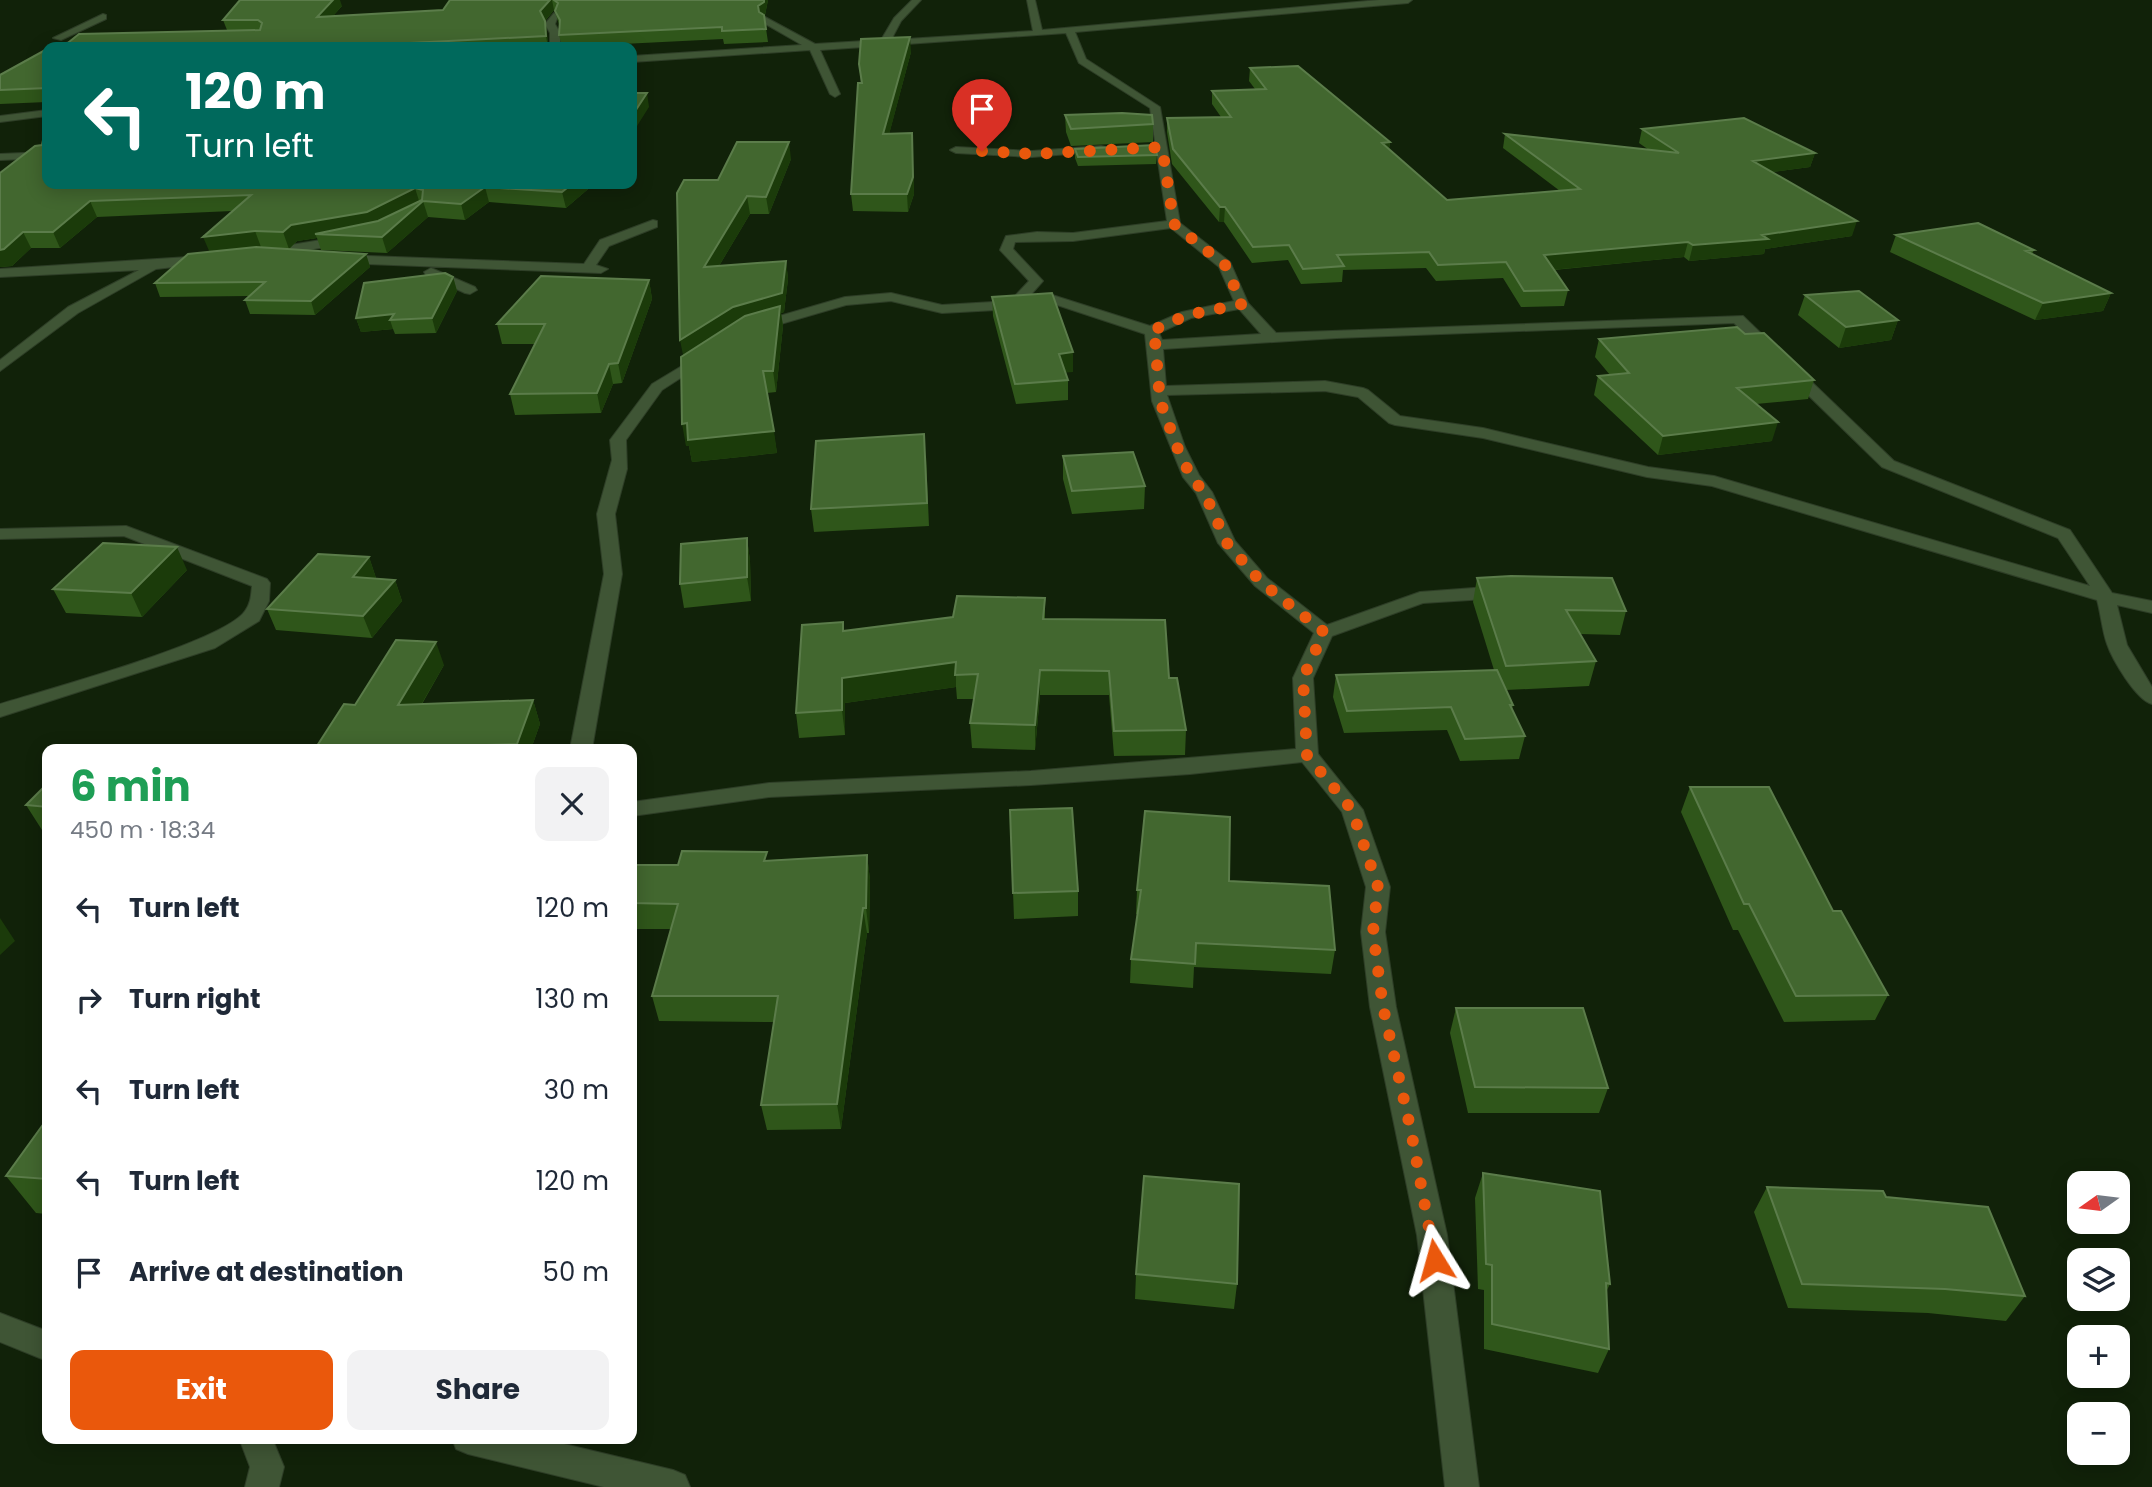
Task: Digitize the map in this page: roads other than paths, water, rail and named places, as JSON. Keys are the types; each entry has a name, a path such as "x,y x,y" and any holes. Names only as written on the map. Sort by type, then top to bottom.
{"street":[{"path":"884,44 897,20 917,0"},
{"path":"1031,0 1038,33"},
{"path":"637,59 1038,33 1319,4 1408,0"},
{"path":"554,16 550,24 555,33 555,42"},
{"path":"56,42 58,38 103,17"},
{"path":"765,20 814,48 835,94"},
{"path":"1069,30 1083,61 1155,107 1157,147 1174,224 1225,265 1242,304 1272,338"},
{"path":"84,42 102,39"},
{"path":"0,119 42,114"},
{"path":"956,150 1032,154 1113,149"},
{"path":"0,157 42,155"},
{"path":"0,169 18,159 15,157"},
{"path":"354,238 254,254 594,269 604,243 653,223"},
{"path":"1014,304 1036,281 1006,250 1010,239 1037,236 1073,237 1174,224"},
{"path":"383,261 399,245"},
{"path":"0,367 90,299 202,246"},
{"path":"0,273 157,265 222,258"},
{"path":"411,263 470,290"},
{"path":"742,331 845,301 891,297 942,309 1014,304 1049,298 1153,338 1272,338 1738,319 1888,464 2064,534 2106,597 2117,645 2144,690 2152,698"},
{"path":"1153,338 1187,315 1242,304"},
{"path":"1153,338 1158,391 1177,447 1191,477 1204,492 1227,543 1261,582 1324,632"},
{"path":"582,744 614,574 606,517 609,494 623,455 618,440 657,387 721,345"},
{"path":"1158,391 1325,386 1363,393 1395,420 1483,433 1647,472 1714,481 2106,597 2152,607"},
{"path":"0,534 127,531 261,583 260,601 252,617 208,644 0,711"},
{"path":"1462,1487 1432,1235 1381,995 1373,932 1378,887 1352,810 1307,755 1303,678 1324,632 1420,598 1524,590"},
{"path":"637,808 769,790 1031,778 1190,767 1307,755"},
{"path":"0,1327 42,1344"},
{"path":"257,1444 267,1467 262,1487"},
{"path":"493,1444 673,1487"}]}
